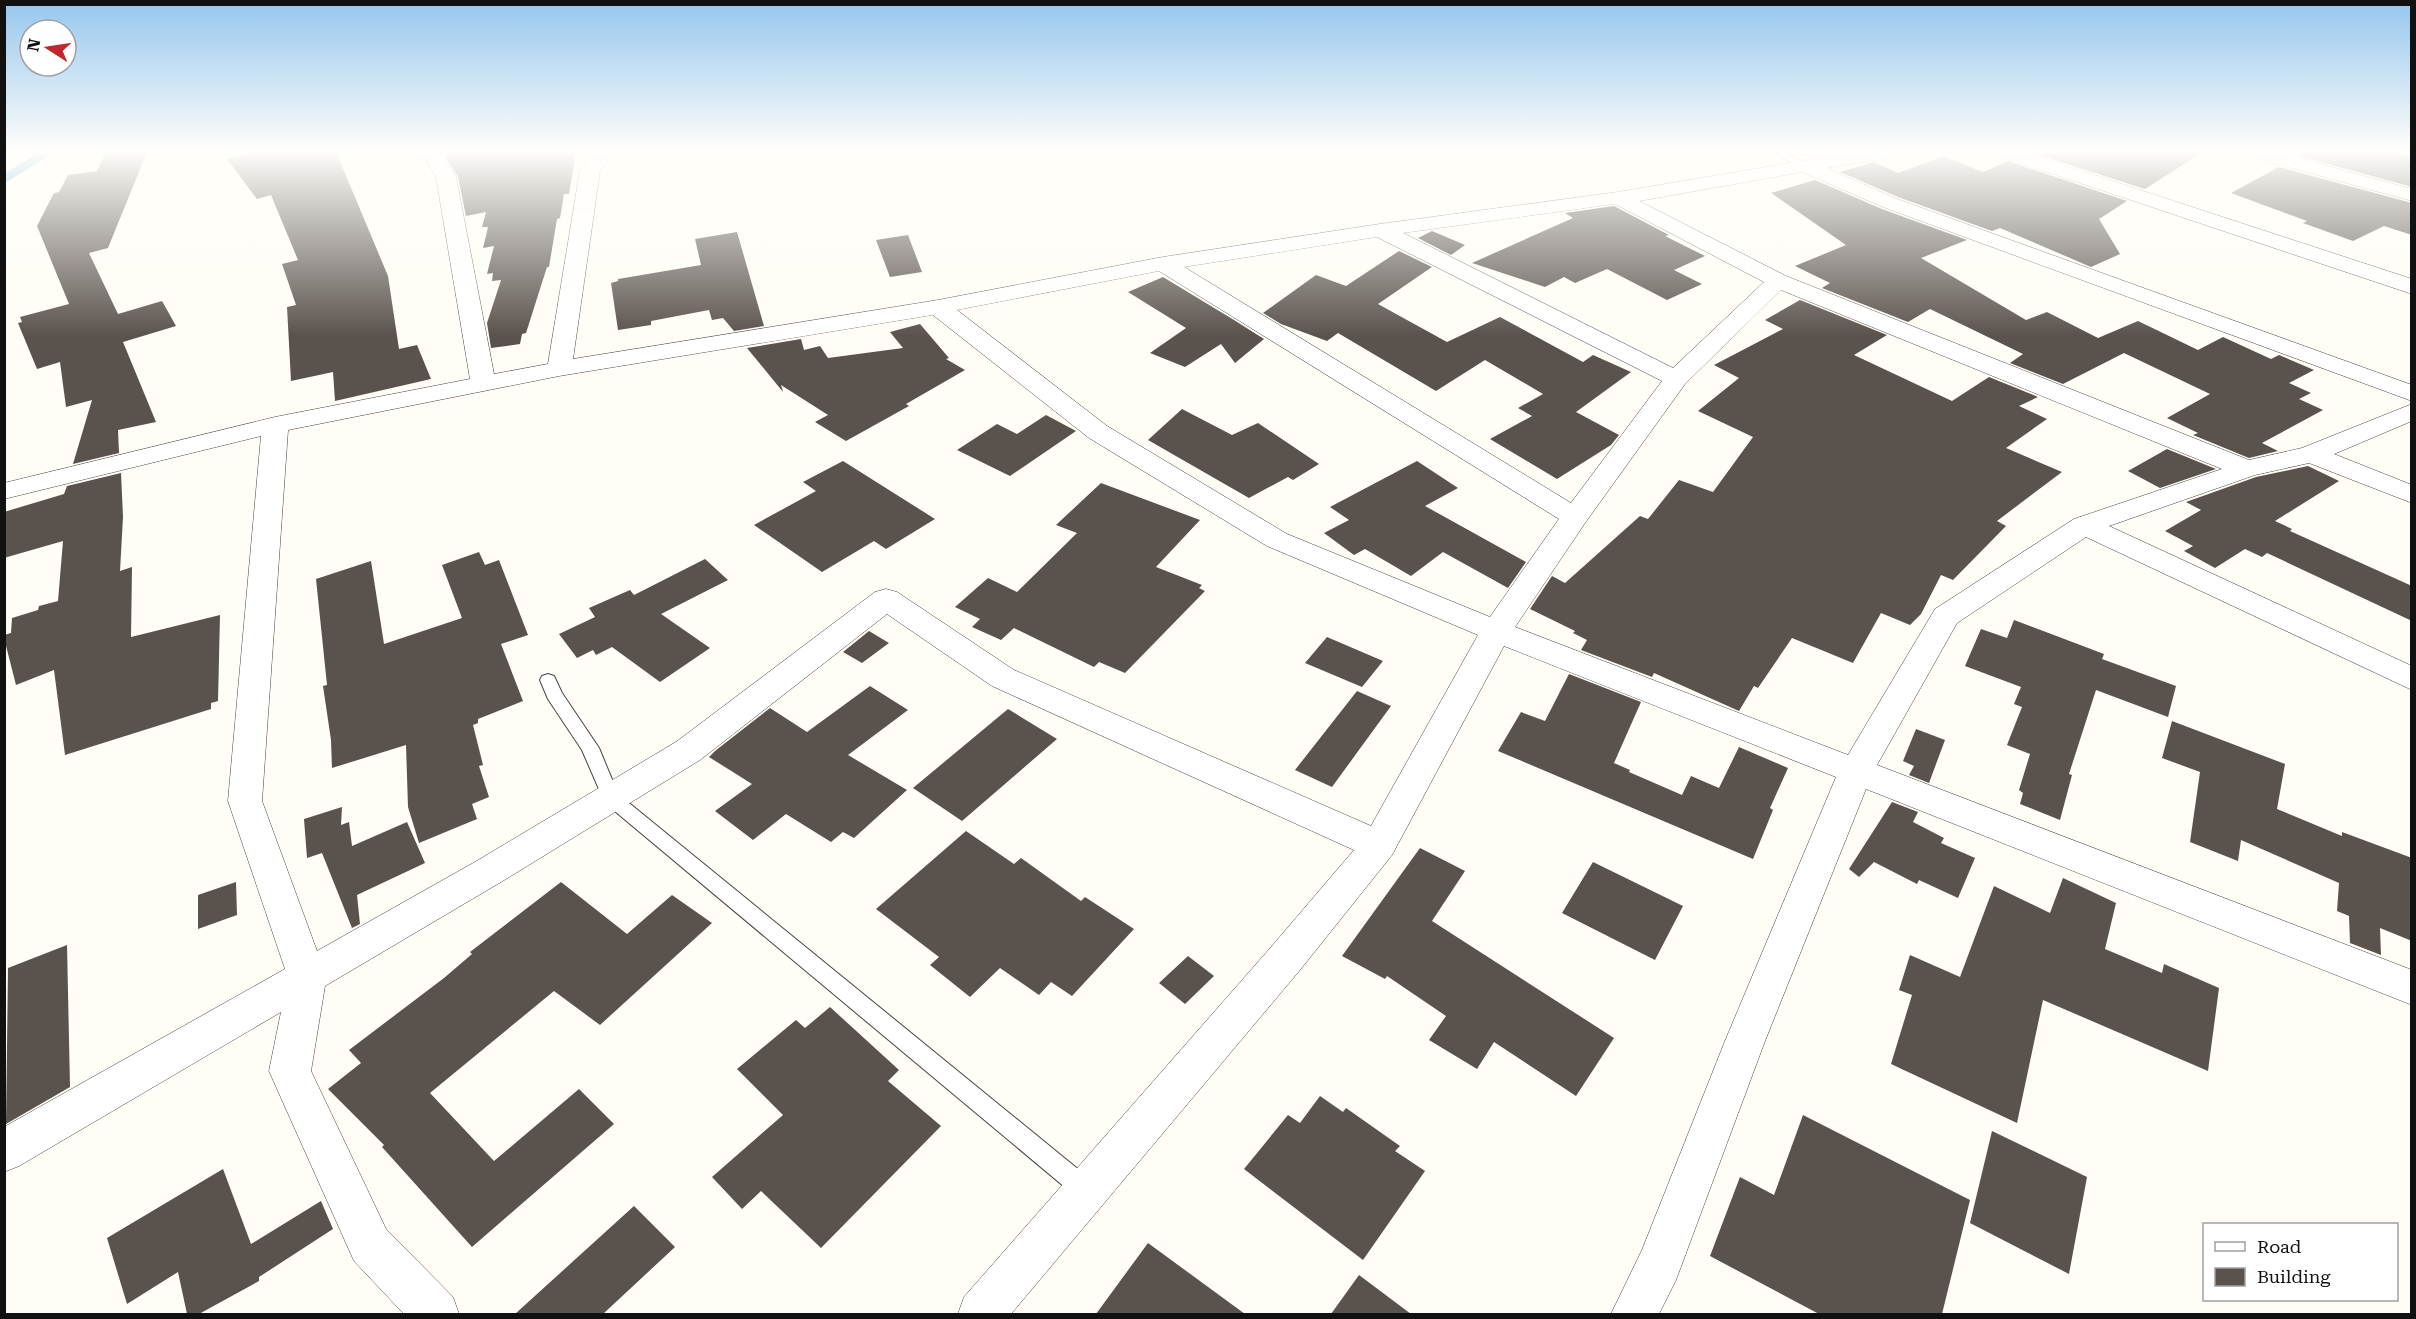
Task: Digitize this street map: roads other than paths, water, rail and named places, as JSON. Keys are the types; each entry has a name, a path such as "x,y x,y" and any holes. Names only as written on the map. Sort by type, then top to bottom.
{"street":[{"path":"453,214 483,383"},
{"path":"559,369 583,214"},
{"path":"4,491 275,426 483,383 938,307 1163,264 1502,214"},
{"path":"1648,214 1778,281 2247,469"},
{"path":"1919,214 2412,394"},
{"path":"2191,214 2412,287"},
{"path":"1380,230 1676,379"},
{"path":"1163,264 1575,517"},
{"path":"981,1314 1286,958 1378,845 1496,631 1575,517 1676,379 1778,281"},
{"path":"938,307 1098,432 1276,540 1496,631 1855,773 2412,988"},
{"path":"1634,1314 1660,1264 1745,1041 1855,773 1946,616 2085,525 2247,469 2311,454 2412,412"},
{"path":"275,426 245,801 307,976 291,1071 370,1245 436,1314"},
{"path":"2311,454 2412,495"},
{"path":"2085,525 2412,679"},
{"path":"4,1150 488,872 688,752 886,599 1003,678 1378,845"}],"lane":[{"path":"548,680 554,695 590,748 611,798 1087,1191"}]}
